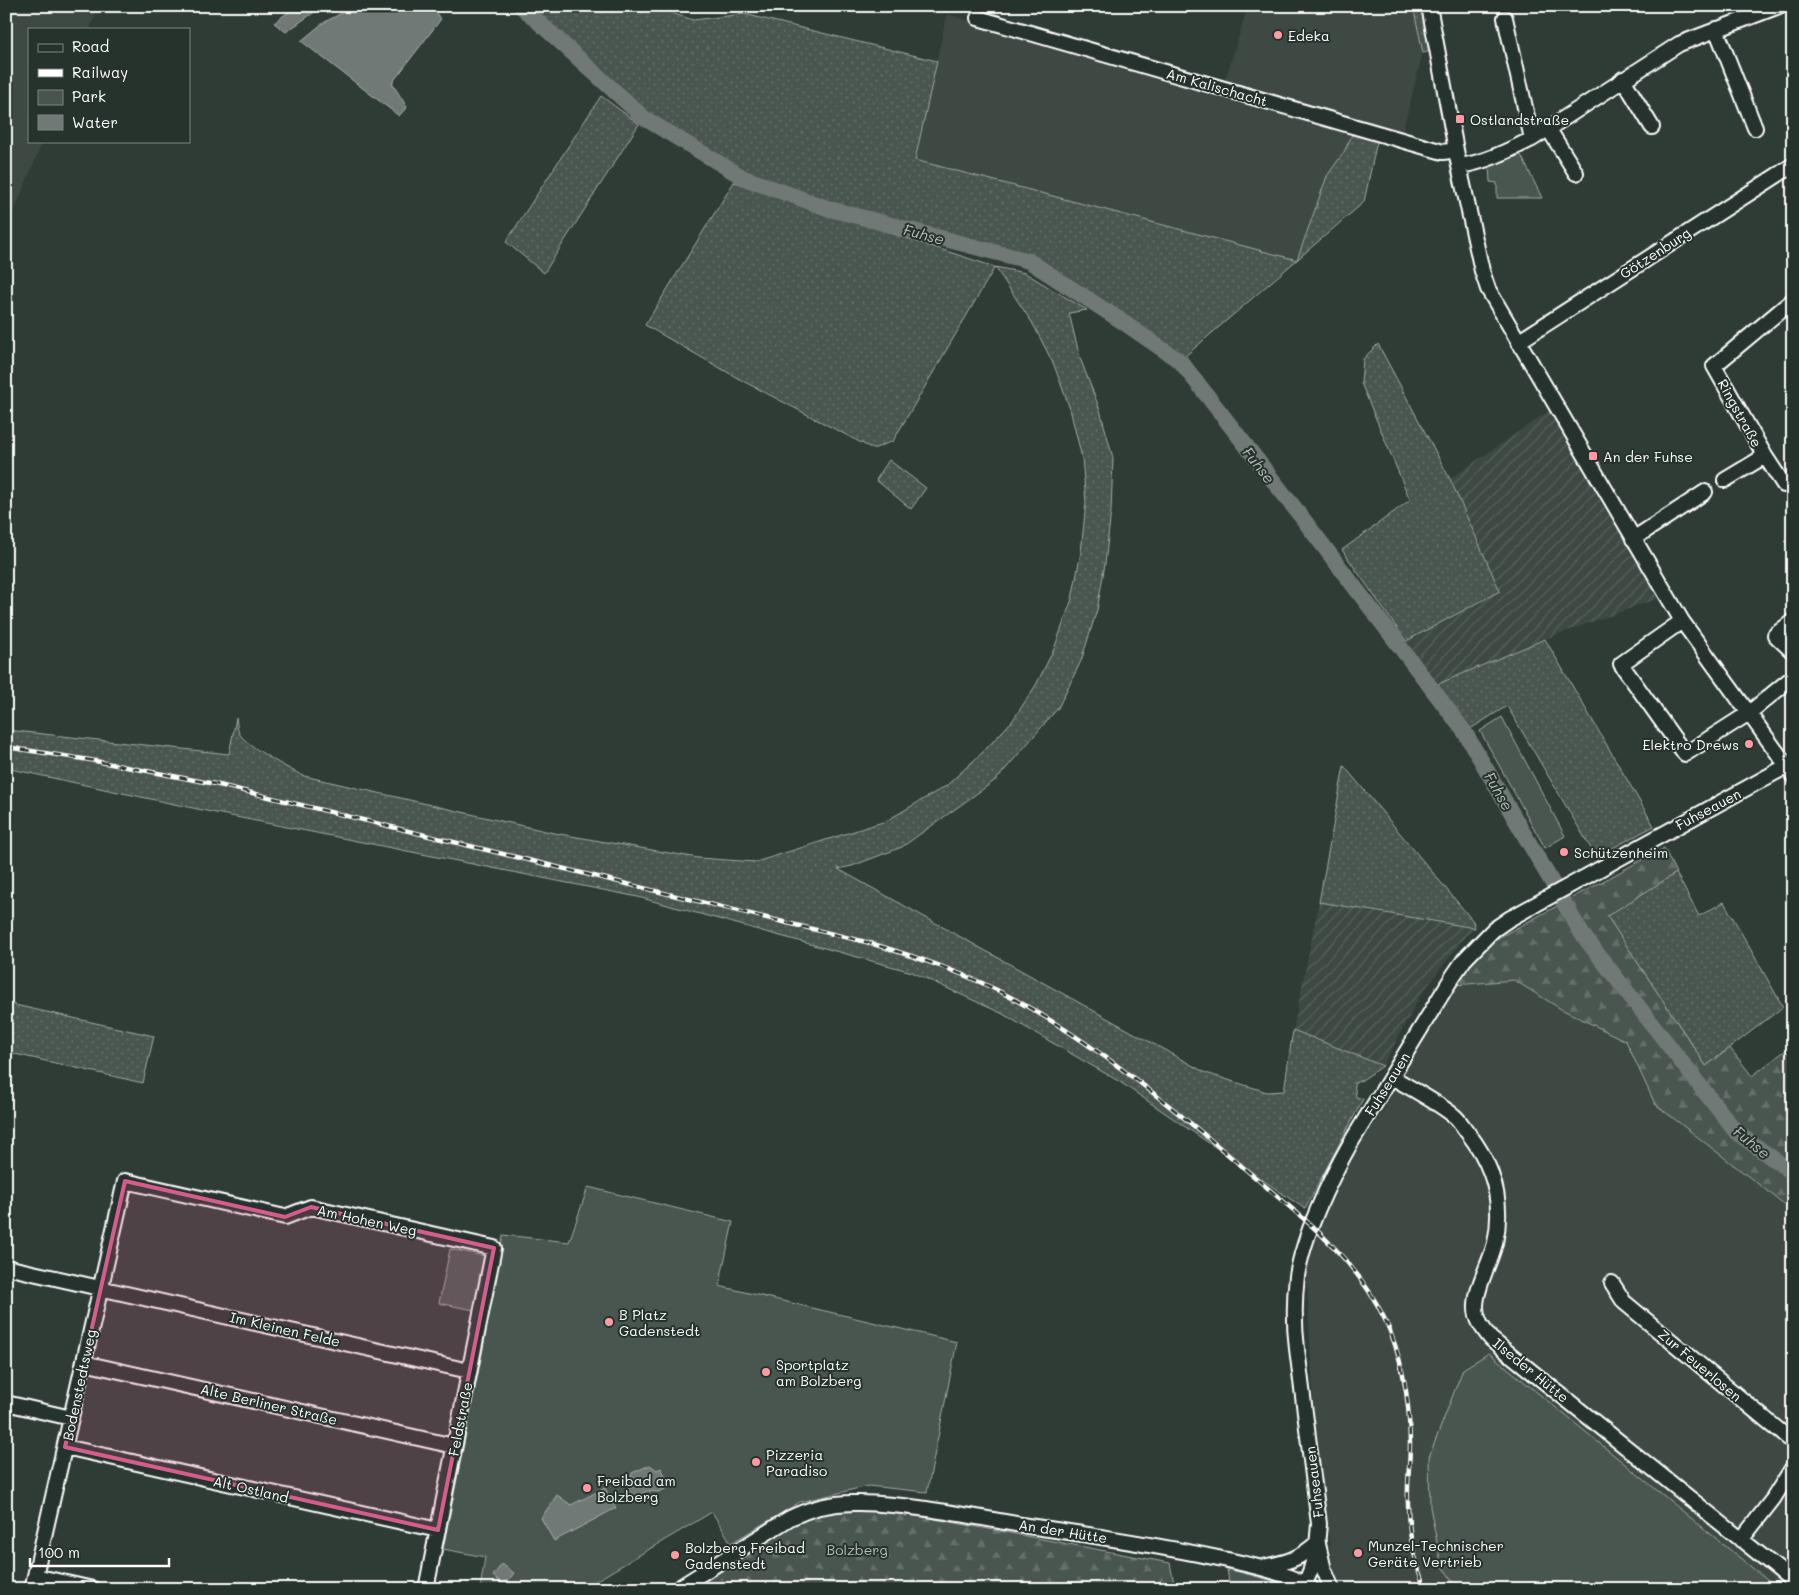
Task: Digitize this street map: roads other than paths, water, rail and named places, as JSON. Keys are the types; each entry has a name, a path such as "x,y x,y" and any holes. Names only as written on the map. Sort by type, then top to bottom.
{"street":[{"path":"1429,6 1459,166 1482,271 1488,289 1682,620 1790,771"},
{"path":"1459,166 1468,165 1512,149 1532,139 1679,44 1779,6"},
{"name":"Am Kalischacht","path":"978,18 1443,152 1456,150"},
{"path":"1505,18 1532,139"},
{"path":"1716,29 1755,128"},
{"path":"1623,79 1652,128"},
{"path":"1548,128 1576,173"},
{"name":"Götzenburg","path":"1518,342 1793,165"},
{"name":"Ringstraße","path":"1793,300 1714,366 1784,486 1793,478"},
{"path":"1725,480 1765,456"},
{"path":"1633,539 1705,492"},
{"path":"1682,620 1621,664 1685,754 1749,713 1793,677"},
{"path":"1793,620 1775,636 1793,652"},
{"name":"Fuhseauen","path":"1309,1586 1318,1542 1319,1524 1294,1322 1298,1274 1304,1248 1338,1165 1453,976 1493,930 1551,895 1790,771"},
{"name":"Ilseder Hütte","path":"1392,1077 1454,1116 1477,1145 1487,1163 1497,1193 1499,1209 1495,1243 1483,1276 1476,1306 1480,1326 1491,1339 1793,1581"},
{"name":"Am Hohen Weg","path":"124,1181 285,1218 311,1207 494,1248"},
{"name":"Bodenstedtsweg","path":"34,1582 124,1181"},
{"name":"Feldstraße","path":"426,1589 494,1248"},
{"name":"Im Kleinen Felde","path":"6,1267 469,1371"},
{"name":"Zur Feuerlosen","path":"1612,1283 1624,1302 1793,1442"},
{"name":"Alte Berliner Straße","path":"84,1363 454,1446"},
{"path":"6,1403 71,1418"},
{"name":"Alt Ostland","path":"65,1447 438,1530"},
{"path":"1741,1540 1793,1467"},
{"name":"An der Hütte","path":"677,1589 783,1522 809,1509 835,1504 859,1503 920,1509 1162,1546 1260,1568 1296,1579 1309,1586"},
{"path":"1260,1568 1290,1562 1304,1554 1318,1542 1324,1570 1332,1589"},
{"path":"34,1582 94,1589"}],"water":[{"path":"288,6 323,6 286,32 274,23 291,10"},
{"path":"355,6 430,6 441,19 392,83 407,107 399,116 301,41 323,23"},
{"path":"650,1465 657,1470 661,1468 671,1486 659,1492 647,1491 636,1496 627,1493 632,1473"},
{"path":"605,1488 616,1508 554,1541 541,1518 557,1495 571,1505"},
{"path":"502,1564 514,1573 505,1585 493,1576"}],"waterway":[{"name":"Fuhse","path":"521,6 644,118 744,178 830,209 1029,261 1181,362 1464,731 1582,934 1736,1132 1793,1173"}],"railway":[{"path":"6,747 90,760 215,784 870,943 962,974 997,990 1053,1022 1128,1073 1164,1101 1303,1218 1351,1266 1369,1291 1384,1317 1395,1345 1403,1375 1408,1408 1410,1443 1409,1525 1415,1558 1425,1589"}],"place":[{"name":"Edeka","path":"1278,35"},
{"name":"Ostlandstraße","path":"1460,119"},
{"name":"An der Fuhse","path":"1593,456"},
{"name":"Elektro Drews","path":"1749,744"},
{"name":"Schützenheim","path":"1564,852"},
{"name":"B Platz Gadenstedt","path":"609,1322"},
{"name":"Sportplatz am Bolzberg","path":"766,1372"},
{"name":"Pizzeria Paradiso","path":"756,1462"},
{"name":"Freibad am Bolzberg","path":"587,1488"},
{"name":"Munzel-Technischer Geräte Vertrieb","path":"1358,1553"},
{"name":"Bolzberg Freibad Gadenstedt","path":"675,1555"}],"park label":[{"name":"Bolzberg","path":"857,1549"}]}
